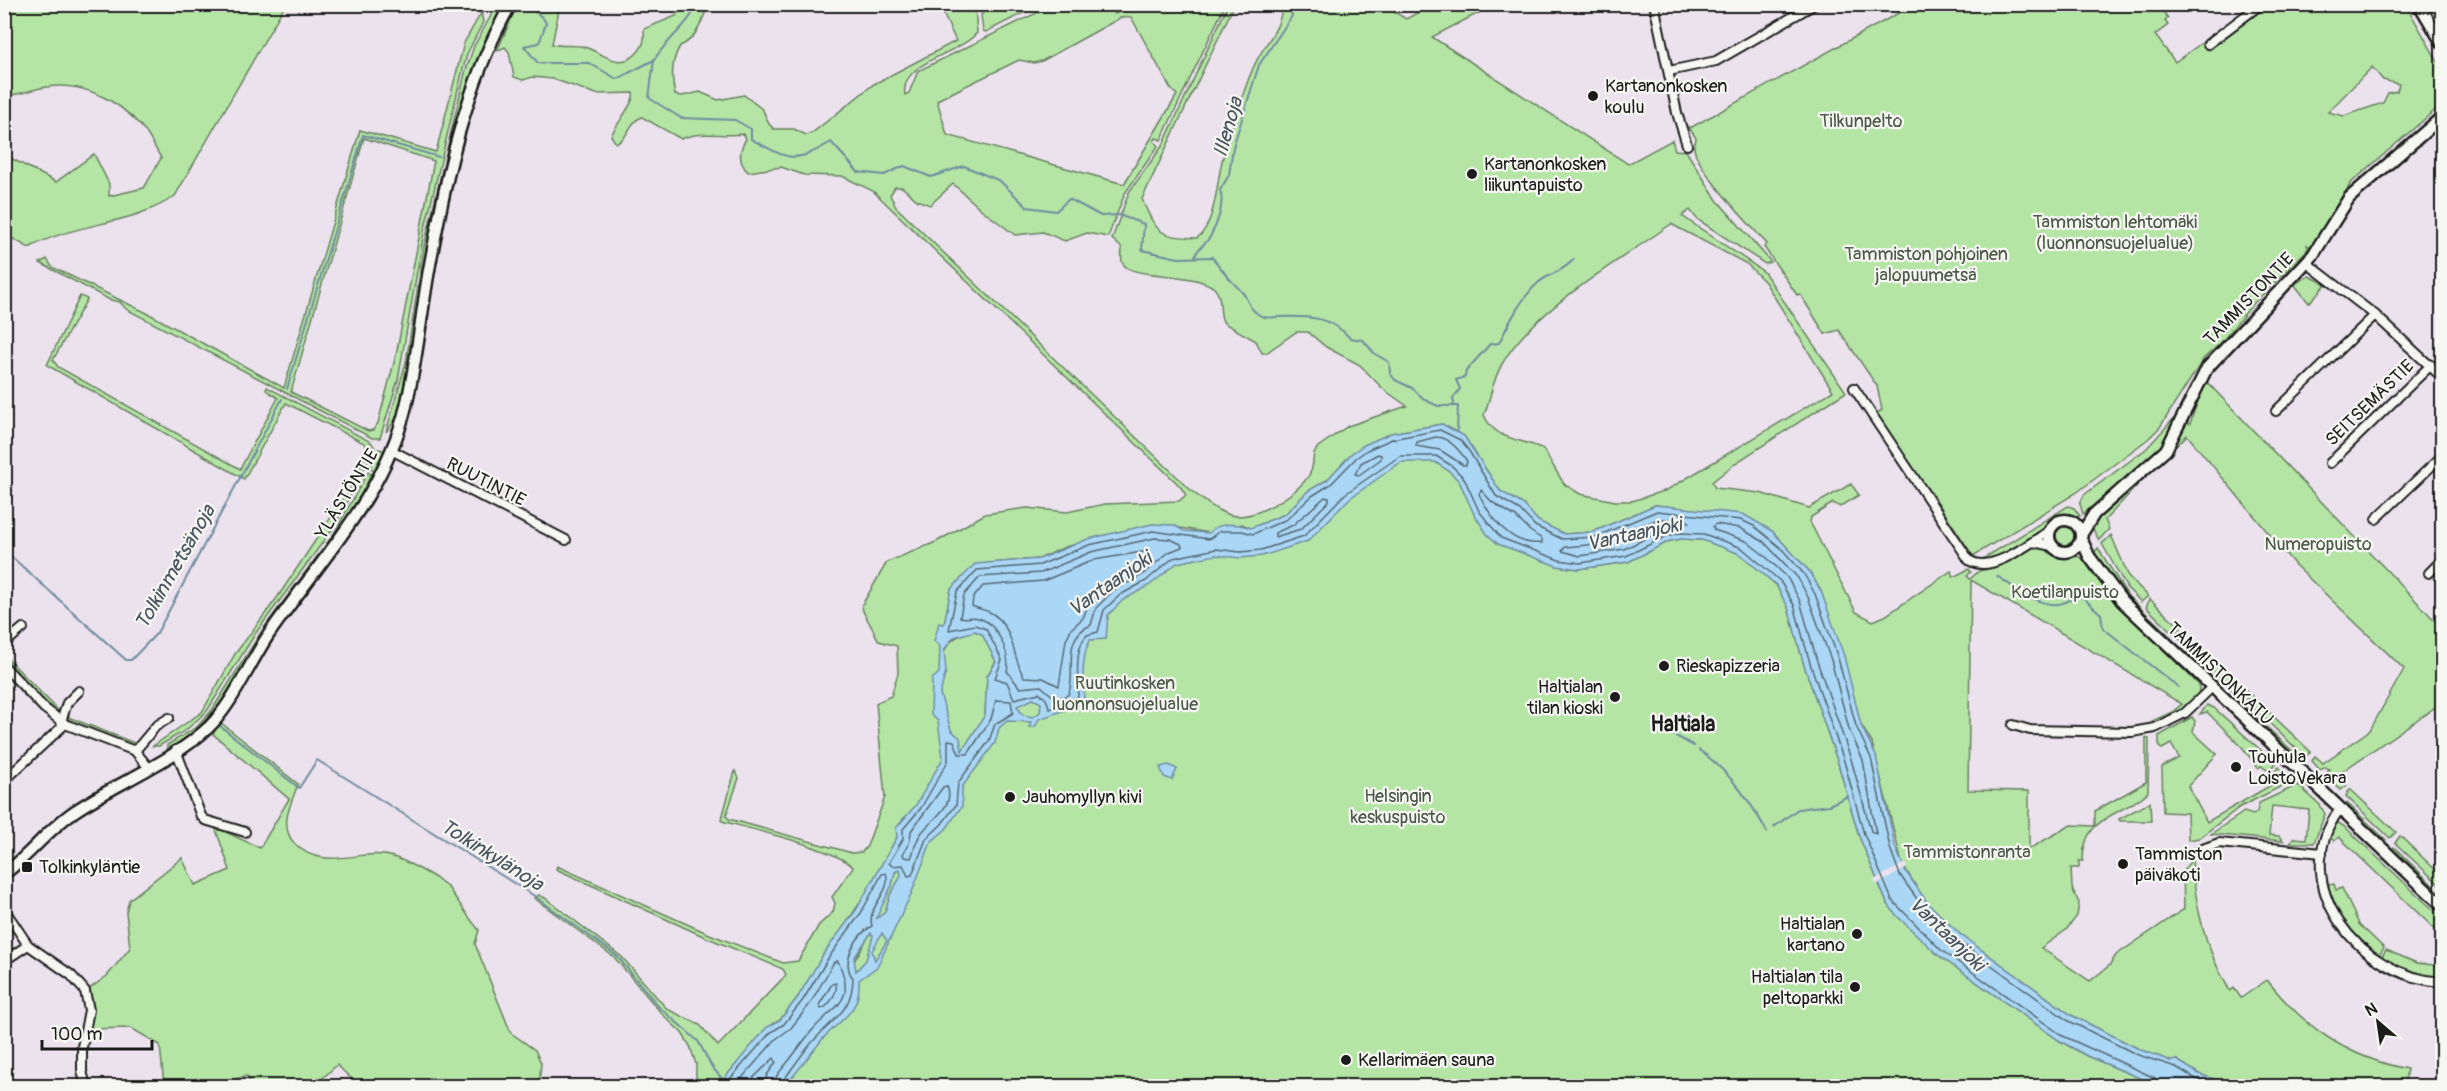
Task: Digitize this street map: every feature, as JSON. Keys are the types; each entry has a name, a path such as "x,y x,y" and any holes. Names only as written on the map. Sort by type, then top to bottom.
{"street":[{"name":"YLÄSTÖNTIE","path":"4,874 63,820 199,736 216,719 270,634 354,518 393,451 406,405 429,269 454,155 472,92 502,19 511,4"},
{"path":"1654,4 1677,113 1687,145"},
{"path":"1669,71 1716,60 1815,4"},
{"path":"2208,44 2261,4"},
{"path":"2427,6 2442,20"},
{"path":"2427,6 2442,43"},
{"name":"TAMMISTONTIE","path":"2081,536 2094,514 2166,450 2206,368 2307,262 2349,198 2442,117"},
{"path":"2307,262 2375,315 2442,377"},
{"path":"2276,411 2375,315"},
{"name":"SEITSEMÄSTIE","path":"2330,463 2431,365"},
{"path":"1854,388 1969,560 1982,566 1995,563 2049,531 2057,522 2069,520 2077,526 2081,536 2079,544 2071,551"},
{"name":"RUUTINTIE","path":"393,451 566,540"},
{"path":"2376,519 2442,456"},
{"name":"TAMMISTONTIE","path":"2069,520 2094,514"},
{"path":"2049,531 2052,546"},
{"name":"TAMMISTONKATU","path":"2081,536 2089,556 2122,601 2442,906"},
{"path":"2031,542 2040,541 2061,552 2071,551 2089,556"},
{"path":"2429,573 2442,560"},
{"path":"4,644 23,628"},
{"path":"4,666 63,723 135,751 150,768"},
{"path":"2013,725 2030,730 2141,731 2175,720 2211,688"},
{"path":"4,781 63,723 67,703 79,691"},
{"path":"135,751 156,726 169,718"},
{"path":"176,750 201,816 206,820 245,832"},
{"path":"2340,809 2328,831 2322,853 2328,896 2333,910 2352,940 2377,961 2397,973 2442,982"},
{"path":"2200,850 2212,844 2226,843 2322,853"},
{"path":"4,909 28,945 71,975 85,991 89,1010 82,1047 82,1071 86,1086"},
{"path":"4,961 28,945"}],"green space":[{"path":"2145,4 2146,10 2160,7 2168,18 2165,21 2168,25 2155,35 2175,62 2203,42 2209,50 2269,5 2406,5 2442,69 2442,104 2351,183 2311,247 2307,245 2308,249 2251,306 2220,344 2204,358 2160,427 2148,439 2076,493 1973,556 1931,492 1923,495 1870,417 1882,410 1877,386 1839,330 1825,334 1800,294 1797,295 1764,247 1767,244 1713,182 1697,156 1694,147 1696,138 1688,126 1690,128 1913,5","holes":["2372,67 2383,80 2399,84 2397,91 2388,93 2383,103 2344,116 2328,112"]},
{"path":"4,5 285,5 175,196 140,213 65,233 29,248 5,234 5,155 56,182 94,154 109,184 109,196 144,188 161,158 147,133 131,116 96,94 83,89 55,86 5,96"},
{"path":"478,5 487,5 481,12 483,22 467,54 461,77 424,232 398,380 380,438 372,438 126,309 120,302 110,300 40,263 47,259 52,267 151,315 284,388 360,130 436,152 464,43 481,13","holes":["364,138 434,161 396,355 378,423 373,430 368,431 291,392"]},
{"path":"497,5 505,6 451,152 428,247 399,415 386,432 406,362 424,246 465,73 474,46"},
{"path":"517,5 560,5 552,44 585,47 611,59 624,60 630,59 641,48 644,29 676,16 682,5 708,5 698,29 691,39 680,46 675,58 672,76 675,95 682,96 700,92 718,100 744,95 763,110 769,124 774,129 794,129 806,135 812,133 874,84 956,41 939,5 947,5 954,10 965,5 975,7 977,33 957,47 920,66 911,74 906,84 905,95 909,93 918,71 1053,5 1110,5 1115,14 1129,8 1127,5 1225,5 1161,140 1156,138 1154,141 1158,146 1125,193 1108,237 1087,233 1065,241 1043,232 1015,235 953,184 930,205 917,200 902,187 895,187 890,195 896,207 1194,493 1220,511 1238,516 1268,507 1299,487 1311,471 1314,453 1318,447 1348,426 1407,406 1383,389 1360,365 1326,347 1308,332 1296,332 1266,353 1262,353 1256,341 1224,323 1219,296 1214,288 1204,282 1191,279 1127,268 1122,262 1122,248 1112,239 1129,192 1163,145 1228,5 1234,5 1142,199 1156,227 1175,236 1197,238 1208,223 1223,157 1241,99 1258,57 1275,31 1283,5 1383,5 1406,19 1432,5 1494,5 1432,37 1628,164 1672,140 1675,150 1686,151 1717,200 1771,262 1765,264 1697,219 1690,210 1682,216 1764,272 1846,392 1737,462 1712,482 1715,488 1760,493 1809,508 1851,484 1859,495 1840,507 1833,503 1811,517 1810,522 1856,612 1873,621 1885,616 1951,571 1953,577 1969,569 1971,572 1967,576 1970,579 1979,571 1994,568 2033,546 2049,549 2057,555 2080,557 2088,562 2111,598 2199,685 2199,692 2190,705 2176,715 2154,725 2152,721 2172,712 2182,704 1971,580 1968,790 2029,791 2029,849 2071,825 2095,826 2095,811 2146,782 2146,738 2149,739 2148,792 2106,818 2089,834 2084,846 2083,861 2079,861 2079,868 2071,868 2072,888 2079,903 2077,916 2066,930 2041,948 2090,981 2110,965 2116,955 2184,909 2183,871 2192,859 2203,927 2214,959 2230,991 2234,988 2241,998 2267,980 2296,1012 2329,1038 2365,1057 2407,1069 2404,1086 2235,1086 2199,1074 2177,1060 2171,1061 2141,1050 2071,1015 1961,935 1926,902 1902,864 1872,743 1861,725 1821,591 1809,571 1772,531 1744,515 1655,505 1593,532 1564,534 1538,521 1524,505 1500,491 1464,436 1442,424 1391,433 1352,453 1327,480 1308,491 1285,514 1251,528 1242,524 1210,533 1162,525 1125,532 1065,547 1039,559 990,563 951,589 940,646 944,662 945,649 952,640 975,631 982,634 996,661 987,676 985,715 976,733 928,799 903,819 897,837 865,895 798,997 780,1020 766,1029 718,1086 690,1086 696,1080 696,1064 690,1046 682,1033 662,1014 614,957 534,898 539,895 545,898 622,957 667,1009 700,1025 718,1046 786,975 783,969 703,936 556,869 557,866 707,933 783,963 798,961 819,925 833,912 835,903 832,897 853,867 811,846 722,821 722,818 735,771 739,778 726,816 729,819 852,853 862,852 867,846 885,797 876,703 891,696 898,673 897,646 879,641 862,605 887,562 936,542 985,514 1027,508 1067,512 1105,504 1179,501 1186,495 1180,486 873,191 842,176 804,175 781,167 748,172 742,164 741,156 746,139 744,134 704,134 681,139 642,117 637,119 624,138 616,143 611,136 632,101 633,93 596,94 553,79 533,77 523,80 514,77 509,52 505,47 497,51","holes":["1131,17 1171,89 1177,95 1124,184 947,135 937,100 1019,60 1034,63 1042,61 1120,18","1671,224 1747,264 1765,282 1833,391 1667,490 1632,501 1615,501 1580,494 1564,484 1543,449 1509,438 1495,430 1489,423 1484,415 1494,383 1502,364 1516,344 1555,306"]},
{"path":"989,5 1039,5 986,32 983,31 981,15"},
{"path":"2309,276 2326,284 2309,303 2294,284"},
{"path":"80,296 87,299 53,360 58,367 240,469 278,398 266,390 267,387 371,442 375,448 334,527 255,634 207,711 186,730 159,746 153,746 202,712 235,654 277,598 355,481 368,450 364,443 286,403 244,479 47,365"},
{"name":"Numeropuisto","path":"2205,380 2442,628 2442,706 2440,704 2337,775 2347,785 2341,790 2325,776 2329,769 2326,767 2320,770 2312,761 2315,756 2323,763 2370,730 2404,669 2295,565 2187,435 2151,472 2149,470 2185,423 2190,424 2198,400 2196,392"},
{"path":"2178,414 2159,450 2083,514 2080,504 2084,495 2146,449"},
{"name":"Helsingin keskuspuisto","path":"1427,444 1557,566 1579,569 1628,562 1670,541 1681,539 1702,540 1724,547 1740,554 1755,566 1776,585 1788,607 1804,665 1838,763 1859,836 1887,903 1938,955 2060,1041 2087,1056 2159,1086 751,1086 853,963 878,920 875,919 892,885 895,872 900,869 977,752 1132,565 1219,548"},
{"path":"379,449 385,451 374,470 370,468"},
{"path":"368,472 371,474 355,510 264,632 221,703 193,734 167,749 167,745 197,727 212,710 263,629 333,535"},
{"path":"2146,476 2105,520 2109,529 2099,540 2092,528 2094,523"},
{"path":"2068,506 2074,508 2080,516 2056,519 2033,538 1990,561 1981,560"},
{"path":"2065,527 2071,530 2074,536 2071,542 2065,545 2059,542 2056,536 2059,530"},
{"path":"2111,535 2129,577 2148,596 2141,602 2127,588 2102,544"},
{"path":"2098,548 2128,596 2170,636 2165,638 2126,602 2093,554"},
{"path":"2150,599 2181,628 2174,634 2146,607"},
{"path":"2184,632 2247,691 2240,697 2179,638"},
{"path":"4,655 63,715 142,746 100,737 65,717 19,676 5,661"},
{"path":"2251,695 2311,752 2305,757 2245,700"},
{"path":"2207,705 2214,708 2276,764 2267,770 2261,766 2258,768 2242,747 2207,712 2200,714"},
{"path":"2243,705 2298,756 2295,760 2242,708"},
{"path":"2192,717 2195,721 2193,732 2217,754 2188,786 2207,822 2280,780 2273,773 2279,767 2292,781 2240,807 2199,838 2188,840 2187,813 2163,812 2162,767 2179,758 2171,744 2162,749 2159,747 2159,736"},
{"path":"220,722 298,784 289,807 287,822 287,830 295,844 318,857 344,858 381,855 393,857 423,871 449,889 479,930 475,944 511,1033 535,1050 541,1063 539,1086 505,1086 498,1082 489,1083 486,1086 359,1086 337,1065 314,1086 251,1086 247,1076 210,1086 164,1086 160,1045 131,1028 89,1029 94,1011 89,989 107,976 130,948 126,912 129,900 182,858 195,885 230,870 215,827 260,848 289,799 213,734"},
{"path":"2298,785 2320,805 2325,814 2314,843 2290,843 2294,838 2306,839 2309,810 2272,806 2269,835 2279,836 2283,841 2211,834 2244,812 2253,815 2257,812 2259,803"},
{"path":"2350,789 2396,832 2390,838 2346,796"},
{"path":"2150,802 2151,821 2120,821 2119,819"},
{"path":"2347,803 2386,840 2380,842 2343,807"},
{"path":"2335,821 2345,827 2442,918 2442,936 2339,837 2334,841 2329,836"},
{"path":"2400,836 2442,876 2442,887 2395,843"},
{"path":"2394,847 2442,894 2442,901 2390,852"},
{"path":"2334,884 2336,890 2342,888 2359,924 2384,948 2377,958 2346,926 2328,885"},
{"path":"2386,950 2417,963 2442,966 2442,979 2420,976 2380,959"}],"water":[{"name":"Vantaanjoki","path":"1442,424 1464,436 1500,491 1524,505 1538,521 1564,534 1593,532 1655,505 1743,514 1772,531 1809,571 1821,591 1844,656 1861,725 1876,756 1895,846 1906,872 1927,902 1961,935 2071,1015 2141,1050 2171,1061 2177,1060 2199,1074 2235,1086 2159,1086 2087,1056 2060,1041 1938,955 1897,916 1887,903 1859,836 1838,763 1804,665 1788,607 1776,585 1740,554 1702,540 1681,539 1670,541 1628,562 1579,569 1557,566 1498,544 1487,534 1474,514 1459,481 1449,471 1435,462 1401,462 1349,499 1308,541 1262,556 1240,558 1216,555 1177,563 1150,585 1123,600 1108,615 1106,639 1090,640 1087,647 1083,676 1084,699 1079,705 1039,719 1035,727 1029,727 1031,722 1007,721 999,728 995,743 962,787 962,806 946,829 931,842 912,892 877,967 859,980 856,1001 848,1015 828,1033 785,1086 718,1086 766,1028 780,1020 798,997 824,953 856,910 897,837 896,828 916,805 943,758 938,721 931,715 932,679 939,673 940,646 934,641 939,623 944,624 951,589 975,564 1039,559 1088,539 1152,524 1174,525 1184,531 1209,533 1212,529 1228,524 1251,528 1285,514 1308,491 1327,480 1352,453 1391,433","holes":["975,631 982,634 996,662 987,676 985,715 962,751 960,738 951,730 940,694 946,671 944,650 954,637","1033,699 1041,703 1040,712 1033,717 1023,715 1017,706","900,869 901,876 890,895 885,912 876,919 892,885 895,872","871,933 873,936 866,960 856,971 854,958","882,933 887,941 875,960 872,951"]},
{"path":"1169,765 1177,769 1172,780 1164,777 1160,767"}],"pier":[{"path":"1905,863 1907,868 1876,885 1874,880"}],"waterway":[{"path":"654,60 689,18 697,4"},
{"name":"Illenoja","path":"1195,256 1210,237 1218,221 1222,202 1220,190 1229,175 1233,147 1259,65 1292,16 1290,4"},
{"path":"1294,12 1299,4"},
{"path":"518,6 534,11 546,23 539,43 524,46 538,63 589,63 617,79 654,60 649,98 681,118 735,120 751,129 751,139 783,155 791,157 808,154 831,142 858,172 884,175 904,166 931,177 964,166 1000,181 1027,207 1056,211 1069,199 1101,216 1118,215 1144,224 1142,250 1178,258 1212,257 1242,292 1253,310 1261,316 1318,319 1335,325 1350,338 1363,340 1375,354 1389,362 1390,373 1395,380 1412,388 1425,400 1438,406 1458,406 1457,432"},
{"name":"Tolkinmetsänoja","path":"287,389 363,135 439,157"},
{"path":"1454,404 1453,398 1460,389 1456,380 1465,377 1466,371 1490,344 1499,343 1516,311 1532,289 1574,259"},
{"name":"Tolkinmetsänoja","path":"4,550 126,660 131,660 157,633 282,399"},
{"path":"1997,576 2026,595 2050,604 2058,604 2081,596 2101,614 2103,628 2178,687"},
{"name":"Tolkinkylänoja","path":"220,726 299,788 317,760 536,897 617,956 659,1007 698,1041 712,1067 728,1086"},
{"path":"1674,735 1694,746"},
{"path":"1699,750 1720,767 1738,787 1767,832"},
{"path":"1774,827 1798,809 1829,805 1848,796"}],"place":[{"name":"Kartanonkosken koulu","path":"1593,96"},
{"name":"Kartanonkosken liikuntapuisto","path":"1472,174"},
{"name":"Rieskapizzeria","path":"1664,666"},
{"name":"Haltialan tilan kioski","path":"1615,697"},
{"name":"Touhula LoistoVekara","path":"2236,767"},
{"name":"Jauhomyllyn kivi","path":"1010,797"},
{"name":"Tammiston päiväkoti","path":"2123,864"},
{"name":"Tolkinkyläntie","path":"27,867"},
{"name":"Haltialan kartano","path":"1857,934"},
{"name":"Haltialan tila peltoparkki","path":"1855,987"},
{"name":"Kellarimäen sauna","path":"1346,1060"}],"district":[{"name":"Haltiala","path":"1683,724"}],"park label":[{"name":"Tilkunpelto","path":"1861,121"},
{"name":"Tammiston lehtomäki (luonnonsuojelualue)","path":"2115,232"},
{"name":"Tammiston pohjoinen jalopuumetsä","path":"1926,264"},
{"name":"Koetilanpuisto","path":"2065,592"},
{"name":"Ruutinkosken luonnonsuojelualue","path":"1125,693"},
{"name":"Tammistonranta","path":"1967,852"}]}
